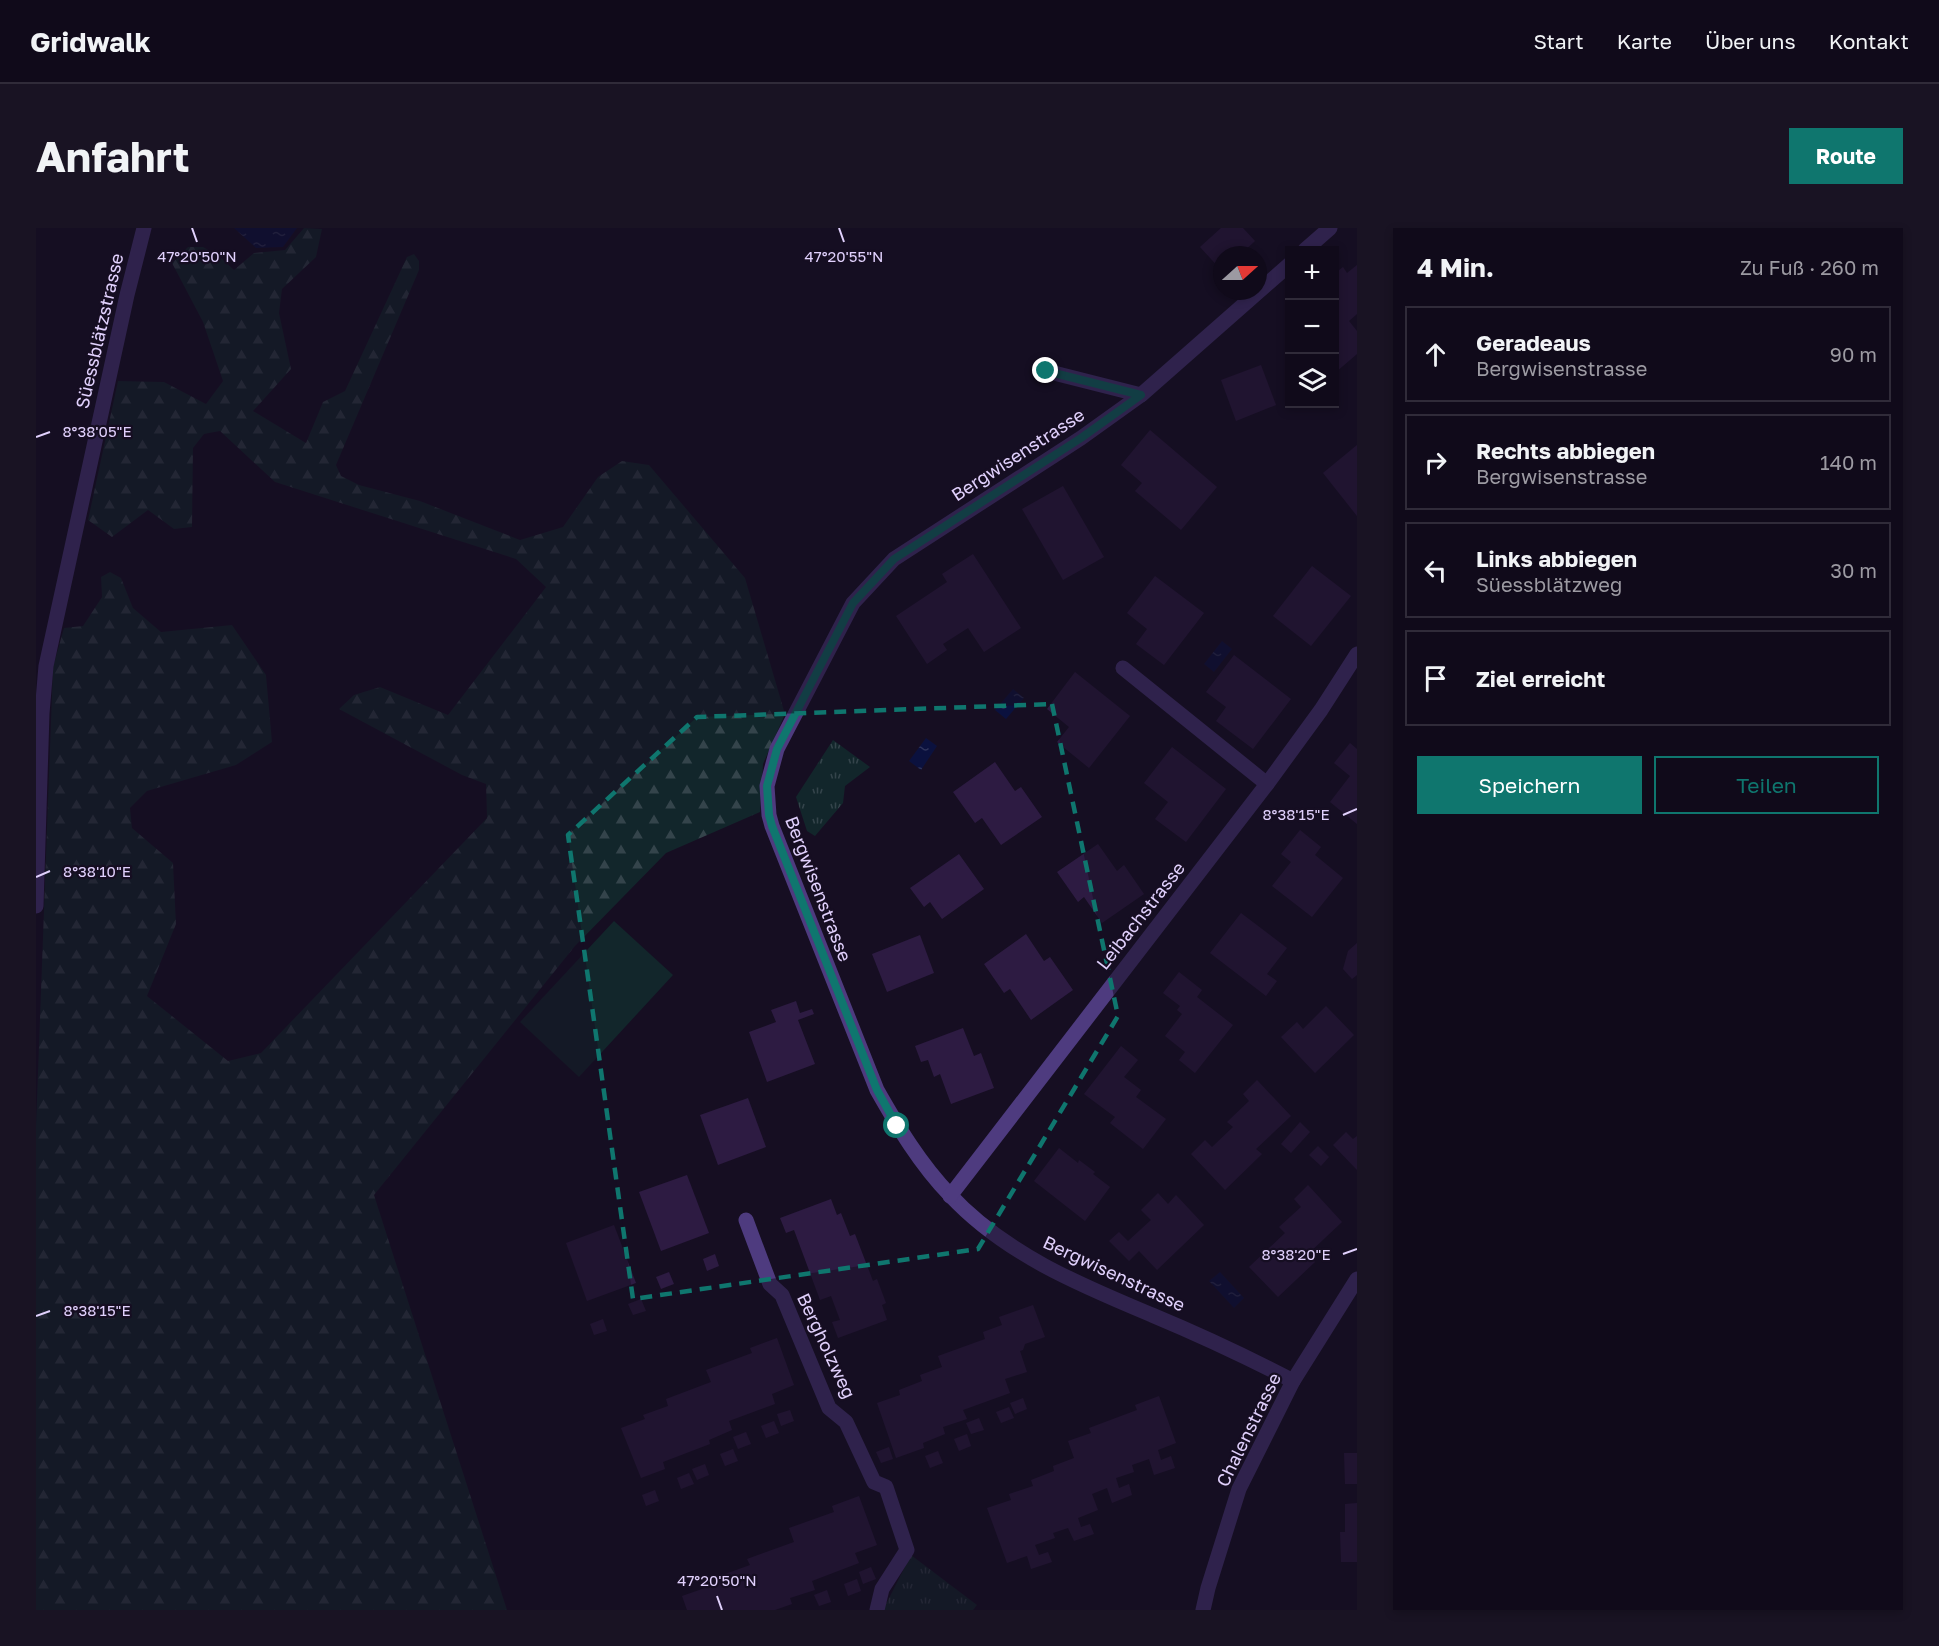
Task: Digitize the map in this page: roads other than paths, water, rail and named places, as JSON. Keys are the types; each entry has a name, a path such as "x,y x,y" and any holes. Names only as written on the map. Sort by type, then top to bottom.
{"street":[{"name":"Süessblätzstrasse","path":"36,906 42,713 46,666 127,295 144,228"},
{"path":"1310,246 1330,228"},
{"name":"Bergwisenstrasse","path":"1285,268 1141,395 1081,438 894,559 853,603 777,749 767,786 772,826 877,1090 897,1126 927,1169 950,1196 1001,1240 1063,1276 1247,1357 1293,1381"},
{"path":"1046,371 1141,395"},
{"name":"Leibachstrasse","path":"950,1196 1267,784 1321,710 1357,654"},
{"path":"1123,668 1267,784"},
{"name":"Bergholzweg","path":"746,1220 770,1284 782,1295 829,1408 846,1422 874,1482 886,1487 904,1540 907,1550 882,1589 877,1610"},
{"name":"Chalenstrasse","path":"1203,1610 1239,1489 1293,1381 1357,1279"}],"water":[{"path":"234,228 297,228 283,247 256,248"},
{"path":"1222,641 1232,649 1214,672 1204,664"},
{"path":"1013,689 1024,698 1006,719 995,710"},
{"path":"926,738 937,746 921,770 909,761"},
{"path":"1220,1272 1244,1298 1234,1308 1209,1281"}]}
